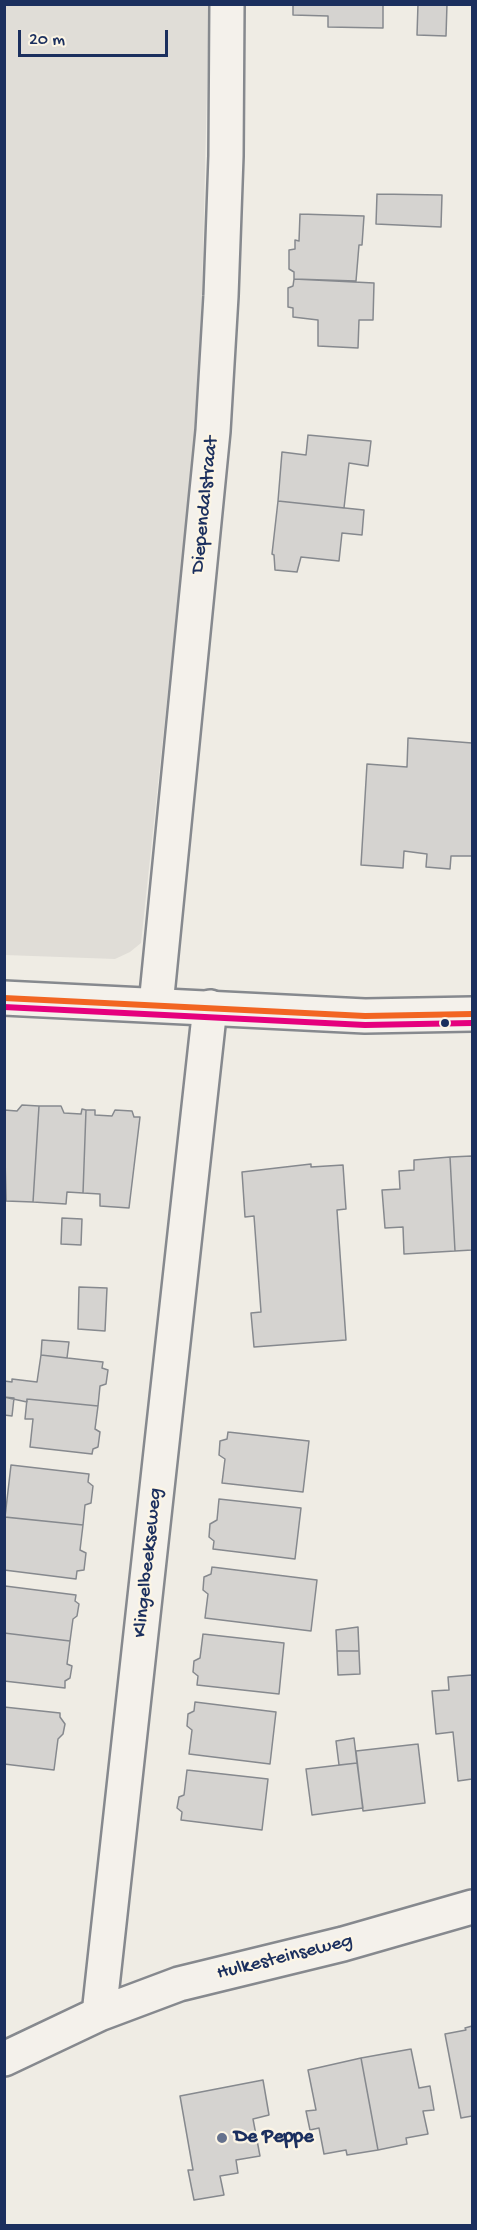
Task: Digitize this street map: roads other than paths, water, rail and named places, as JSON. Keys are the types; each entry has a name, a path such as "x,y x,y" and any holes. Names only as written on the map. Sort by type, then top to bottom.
{"street":[{"name":"Diependalstraat","path":"156,1005 213,430 224,203 227,4"},
{"path":"4,998 365,1016 472,1014"},
{"name":"Klingelbeekseweg","path":"99,2014 210,1007"},
{"name":"Hulkesteinseweg","path":"99,2014 179,1984 343,1944 472,1907"},
{"path":"4,2059 99,2014"}],"place":[{"name":"De Peppe","path":"222,2138"}]}
